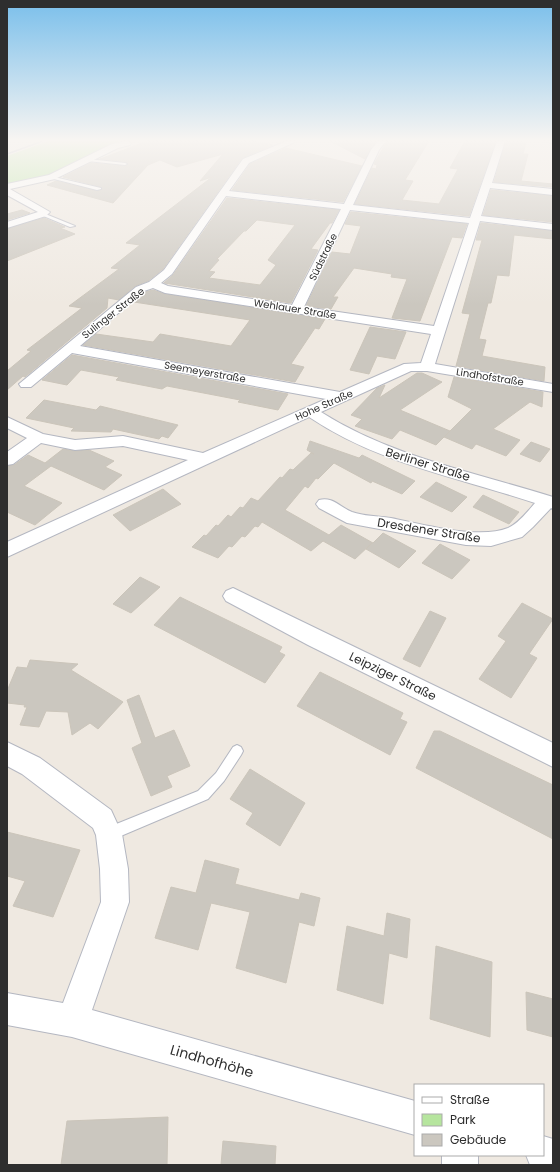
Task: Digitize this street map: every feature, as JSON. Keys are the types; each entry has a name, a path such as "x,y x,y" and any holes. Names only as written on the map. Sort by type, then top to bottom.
{"street":[{"path":"7,225 43,214 45,212 15,196"},
{"name":"Sulinger Straße","path":"26,384 140,289 153,284 168,272 221,196"},
{"path":"247,196 553,227"},
{"name":"Südstraße","path":"296,310 353,196"},
{"path":"427,367 483,196"},
{"name":"Wehlauer Straße","path":"153,284 166,289 296,310 439,330"},
{"name":"Seemeyerstraße","path":"69,348 341,397"},
{"name":"Hohe Straße","path":"7,550 205,458 409,367 427,367"},
{"name":"Lindhofstraße","path":"427,367 553,388"},
{"name":"Berliner Straße","path":"310,412 324,422 362,442 409,461 501,486 550,502"},
{"path":"7,422 38,438 75,445 123,441 205,458"},
{"path":"7,460 38,438"},
{"name":"Dresdener Straße","path":"325,504 347,516 466,538 491,539 515,532 550,502"},
{"name":"Leipziger Straße","path":"233,596 316,639 553,755"},
{"path":"7,753 31,766 102,819 109,834 114,869 115,902 72,1021"},
{"name":"Lindhofhöhe","path":"7,1009 72,1021 414,1118"}],"lane":[{"path":"43,214 72,226"},
{"path":"109,834 203,795 220,777 237,751"}],"building":[{"path":"86,196 120,196 113,203"},
{"path":"188,196 215,196 163,269 148,281 135,286 119,300 108,298 107,308 25,377 23,376 7,390 7,371 31,351 27,350 82,308 69,306 119,269 111,268 140,245 126,243"},
{"path":"285,196 346,196 343,202"},
{"path":"359,196 404,196 402,200 439,204 444,196 476,196 469,216 355,204"},
{"path":"489,196 553,196 553,222 483,215"},
{"path":"227,198 339,210 332,223 330,223 311,249 318,250 291,303 164,283 173,275","holes":["257,220 295,225 268,260 276,265 260,285 209,278 215,272 209,271 219,260 217,259"]},
{"path":"22,210 30,213 7,220 7,214"},
{"path":"351,212 467,224 462,238 452,237 420,321 392,318 407,279 391,277 392,274 354,268 333,297 338,297 331,309 306,306 332,252 350,254 361,226 345,224"},
{"path":"44,218 65,227 60,228 75,234 7,261 7,229"},
{"path":"481,223 553,231 553,239 514,235 509,276 497,275 491,303 488,303 479,339 486,340 482,356 545,367 544,381 456,366 470,314 462,313 482,240 476,240"},
{"path":"153,290 165,294 325,319 319,329 315,328 291,364 304,367 295,382 83,345 96,334 153,342 160,334 231,346 250,320 134,302 145,292"},
{"path":"370,327 406,332 395,359 377,356 369,374 350,370"},
{"path":"72,355 288,394 278,410 238,402 240,400 167,386 162,389 116,380 119,377 81,370 67,385 42,380"},
{"path":"417,373 422,373 442,382 400,410 450,431 436,445 400,430 392,439 355,426 362,419 351,415 377,388 385,385 379,398"},
{"path":"454,377 543,392 542,407 530,402 493,429 520,440 506,456 476,444 472,449 444,437 472,409 448,397"},
{"path":"44,400 96,410 100,406 178,425 168,438 162,436 159,439 113,429 111,432 71,431 74,428 26,418"},
{"path":"310,441 359,458 362,455 415,481 402,494 372,481 371,483 334,463 318,479 316,478 308,488 305,486 285,510 329,535 341,525 373,543 383,533 416,551 399,568 366,549 372,543 355,559 323,541 311,551 262,522 258,527 255,526 245,537 242,536 232,547 229,546 218,558 192,547 204,535 206,536 216,525 218,526 228,515 231,517 240,507 243,508 251,498 258,501 280,477 282,478 290,469 293,470 311,453 314,454 307,450"},
{"path":"531,442 550,449 540,462 520,454"},
{"path":"63,449 75,451 89,450 114,461 105,467 122,475 104,490 51,466 24,486 62,503 35,525 7,512 7,466 14,465 28,455 45,463"},
{"path":"436,482 467,497 452,512 420,497"},
{"path":"163,489 181,504 130,531 113,515"},
{"path":"483,495 519,512 509,524 473,507"},
{"path":"440,544 470,560 452,579 422,563"},
{"path":"140,577 160,587 131,613 113,604"},
{"path":"180,597 282,647 279,652 285,655 265,683 154,625"},
{"path":"522,603 553,619 529,654 537,658 511,698 479,679 506,641 498,636"},
{"path":"430,611 446,618 420,667 403,659"},
{"path":"30,660 78,664 71,670 123,702 98,729 90,723 72,735 68,712 46,711 39,727 20,725 27,707 24,707 25,705 7,703 7,691 17,667 27,668"},
{"path":"320,672 403,713 400,719 407,722 390,755 297,706"},
{"path":"139,695 155,738 174,730 190,766 167,776 172,787 151,796 132,748 142,743 127,700"},
{"path":"434,731 440,731 553,785 553,839 416,768"},
{"path":"250,769 305,803 280,846 246,824 253,813 230,799"},
{"path":"7,832 80,850 53,917 13,906 25,881 7,876"},
{"path":"205,860 239,869 235,884 299,900 301,893 320,898 314,926 299,922 286,983 236,968 250,912 211,903 198,950 155,938 171,887 196,893"},
{"path":"387,913 410,919 407,958 389,953 383,1004 337,990 347,926 384,936"},
{"path":"436,946 492,962 490,1037 430,1019"},
{"path":"526,992 553,999 553,1037 527,1030"},
{"path":"168,1117 167,1165 61,1165 67,1121"},
{"path":"223,1141 276,1146 275,1165 221,1165"}]}
